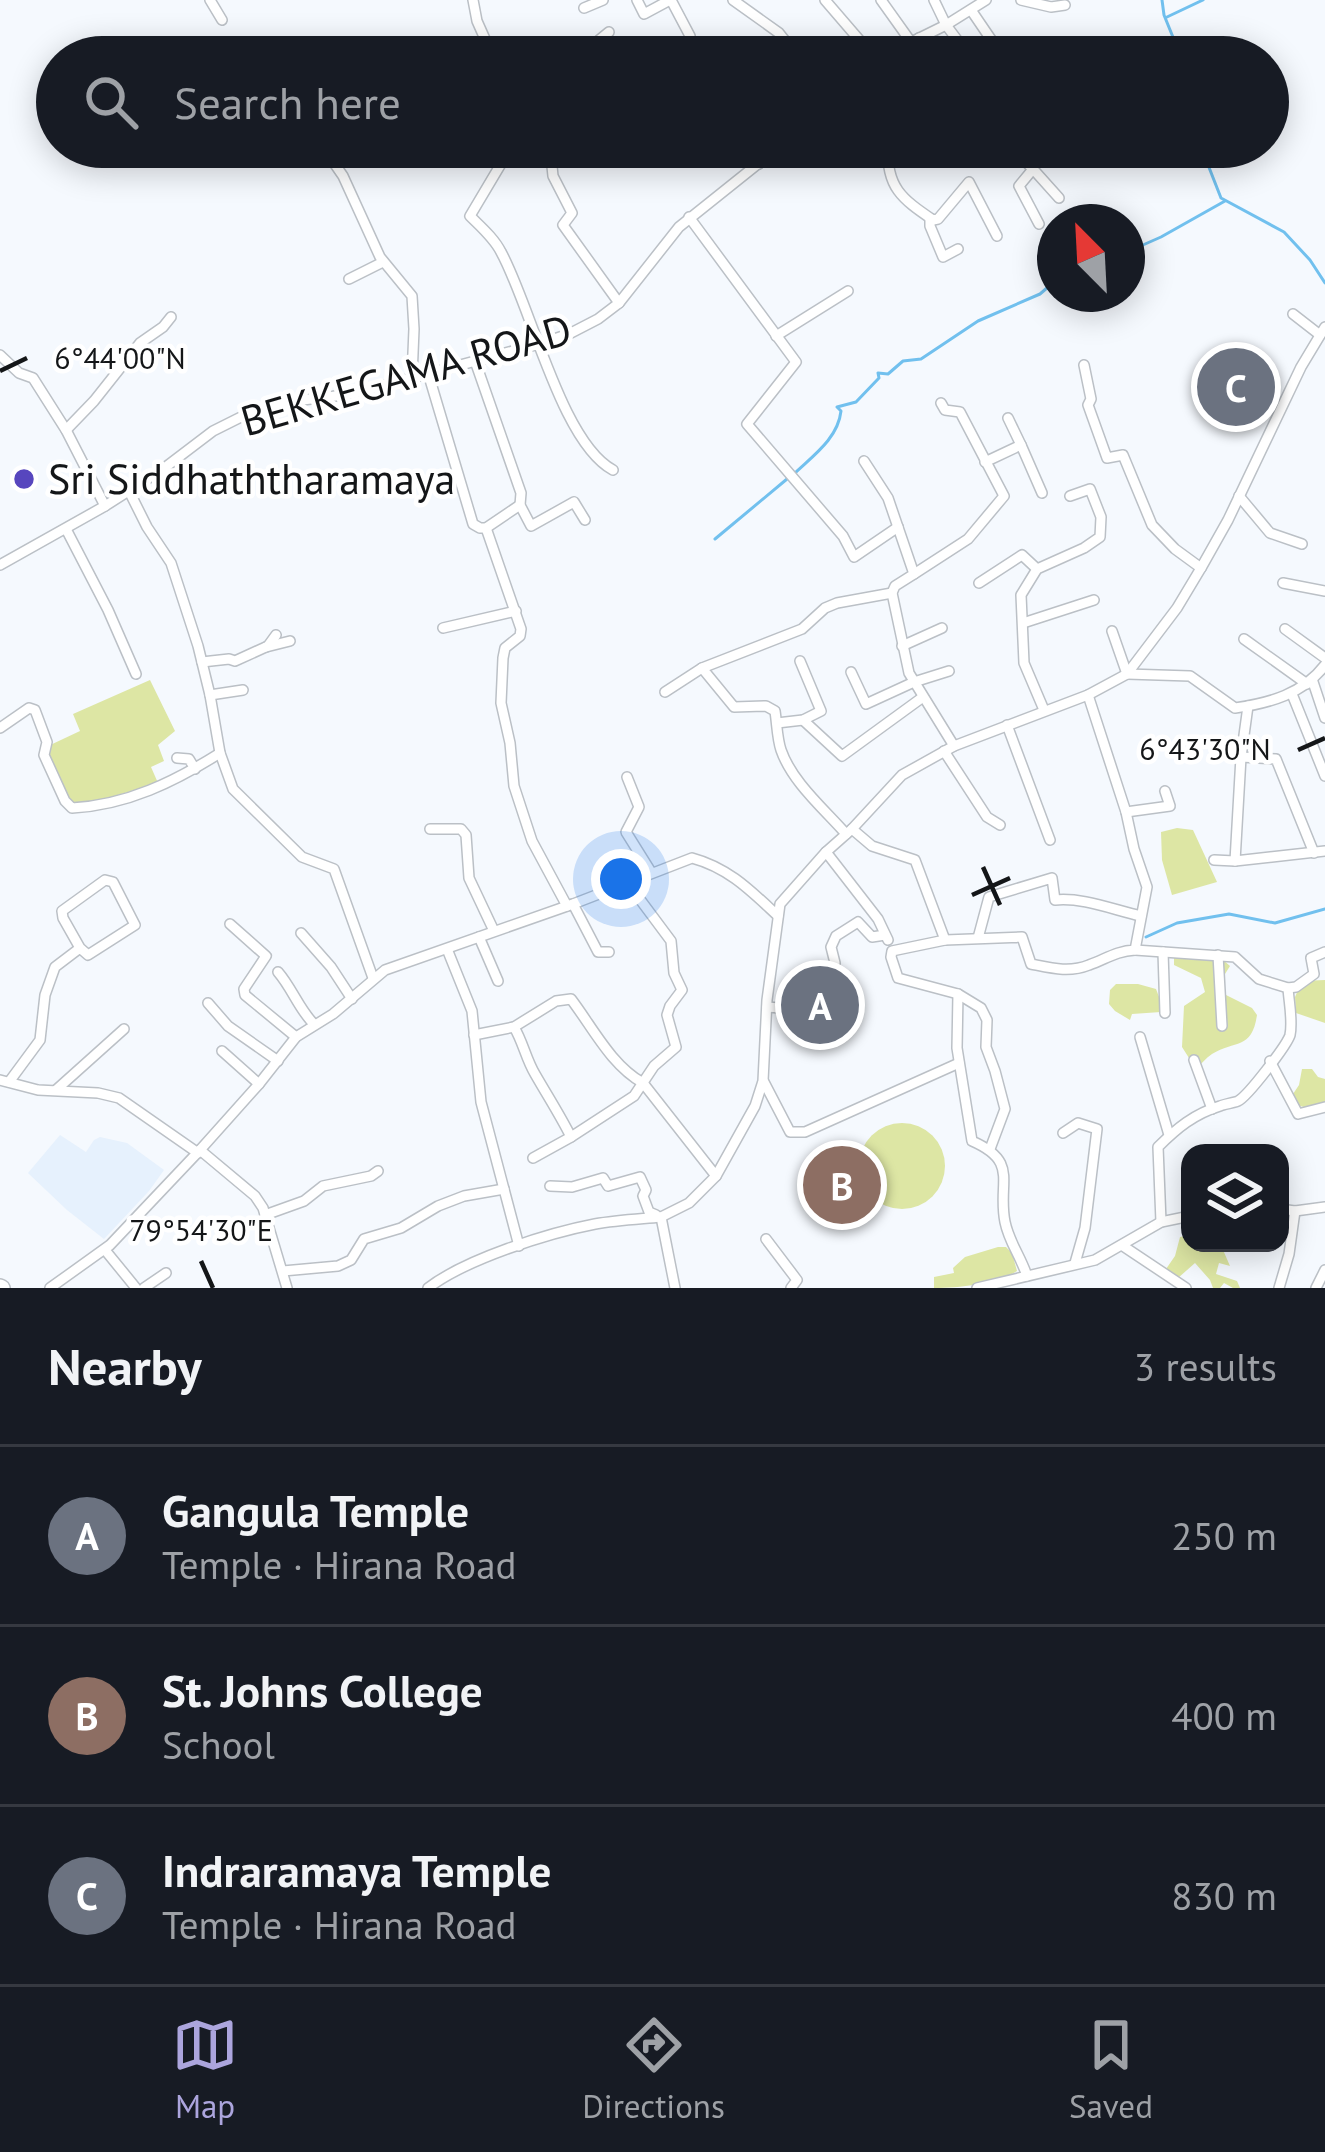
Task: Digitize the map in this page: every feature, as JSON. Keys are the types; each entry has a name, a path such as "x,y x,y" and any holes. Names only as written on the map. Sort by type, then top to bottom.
{"street":[{"path":"210,0 222,20"},
{"path":"472,0 483,36"},
{"path":"584,8 603,0"},
{"path":"637,0 644,14 671,0 690,36"},
{"path":"733,0 781,36"},
{"path":"825,0 858,36"},
{"path":"881,0 912,36"},
{"path":"934,0 954,36"},
{"path":"923,36 986,0"},
{"path":"1021,0 1051,8 1065,5"},
{"path":"969,8 988,36"},
{"path":"604,36 609,32"},
{"path":"338,168 383,262 412,296 412,377"},
{"path":"497,168 470,216 503,255 586,449 613,470"},
{"path":"552,168 572,214 563,225 619,303"},
{"name":"BEKKEGAMA ROAD","path":"0,565 105,506 213,431 247,414 278,403 352,394 538,344 598,319 619,303 689,218 754,168"},
{"path":"888,168 893,185 930,219 938,219 969,182 997,236"},
{"path":"1037,220 1019,186 1033,169 1059,198"},
{"path":"689,218 796,362 747,424 842,536 854,557 898,527"},
{"path":"930,219 943,257 958,248"},
{"path":"350,279 383,262"},
{"path":"776,336 848,291"},
{"path":"428,1288 444,1276 519,1246 596,1224 661,1217 689,1203 716,1176 755,1106 763,1081 781,904 902,775 949,749 1088,695 1127,674 1201,568 1300,367 1323,331 1293,314"},
{"path":"66,430 140,343 171,317"},
{"path":"0,356 19,373 33,378 105,506"},
{"path":"475,361 521,493 520,505 531,526 574,502 585,520"},
{"path":"1084,365 1088,405 1107,458 1123,455 1152,525 1201,568"},
{"path":"428,373 473,524 486,528"},
{"path":"941,403 945,410 960,412 1004,496 968,539 895,586 892,593 908,674 987,817 1000,825"},
{"path":"1008,418 1042,493"},
{"path":"985,462 1021,445"},
{"path":"864,461 888,498 914,574"},
{"path":"1044,710 1024,663 1021,595 1037,569 1100,538 1101,517 1090,489 1070,496"},
{"path":"128,491 169,557 202,662 230,784 302,857 334,869 374,978"},
{"path":"1239,496 1270,533 1302,544"},
{"path":"486,528 520,505"},
{"path":"486,528 516,611 520,636 505,648 501,703 511,742 514,786 532,841 598,952 609,952"},
{"path":"66,529 136,674"},
{"path":"980,584 1022,555 1037,569"},
{"path":"1283,583 1325,591"},
{"path":"664,692 702,668 802,629 837,603 892,593"},
{"path":"1023,623 1094,600"},
{"path":"442,628 516,611"},
{"path":"902,646 942,628"},
{"path":"1127,674 1190,676 1235,708 1292,694 1324,666 1286,629"},
{"path":"1112,631 1127,674"},
{"path":"266,647 276,635"},
{"path":"1244,639 1309,682 1325,718"},
{"path":"202,662 235,661 290,641"},
{"path":"777,723 803,720 821,711 800,661"},
{"path":"702,668 734,707 766,706 775,711 784,757 808,791 849,832 872,846 915,860 945,940"},
{"path":"851,672 866,704 949,671"},
{"path":"210,695 243,690"},
{"path":"1292,694 1325,776"},
{"path":"1088,695 1147,887 1135,950"},
{"path":"803,720 842,756 923,697"},
{"path":"1235,861 1248,706"},
{"path":"0,728 29,708 35,710 47,742 44,755 72,808 162,787 220,753"},
{"path":"1007,724 1051,840"},
{"path":"1214,860 1320,852 1276,758 1241,757"},
{"path":"177,758 188,759 195,769"},
{"path":"627,777 639,808 626,832 651,872"},
{"path":"1126,812 1169,806 1165,791"},
{"path":"430,829 460,830 466,835 469,878 494,932"},
{"path":"826,852 878,919 898,977 958,994 981,1008 987,1020 986,1047 1005,1108 990,1149"},
{"path":"50,1288 105,1250 260,1084 296,1036 352,999 374,978 405,962 692,858 734,875 778,916"},
{"path":"978,938 988,897 1052,878 1055,900 1074,898 1142,916"},
{"path":"104,880 113,882 135,925 88,955 80,948 62,910 104,880"},
{"path":"532,1158 634,1096 654,1066 676,1047 667,1016 682,990 674,973 671,941 627,882"},
{"path":"767,1007 780,1008 828,984 835,963 831,946 836,936 858,922 872,937 885,935"},
{"path":"230,924 266,956 244,989 245,995 296,1036"},
{"path":"301,933 352,999"},
{"path":"478,937 498,981"},
{"path":"892,951 945,940 1022,937 1031,964 1056,970 1073,970 1117,951 1218,955 1235,957 1259,979 1288,988 1296,988 1314,974 1311,958 1325,952"},
{"path":"80,948 55,967 45,995 40,1040 4,1081 38,1090 119,1098 198,1153 255,1196 286,1288"},
{"path":"447,949 472,1011 481,1102 519,1246"},
{"path":"1163,952 1165,1013"},
{"path":"1218,955 1222,1026"},
{"path":"278,972 314,1024"},
{"path":"1161,1222 1158,1147 1183,1122 1238,1102 1259,1080 1290,1034 1288,988"},
{"path":"958,994 957,1048 972,1142 990,1149 1002,1164 1010,1241 1041,1288"},
{"path":"474,1035 514,1028 556,1001 571,1000 613,1058 643,1083 716,1176"},
{"path":"208,1003 227,1026 278,1061"},
{"path":"514,1028 572,1137"},
{"path":"56,1090 124,1029"},
{"path":"1140,1036 1169,1136"},
{"path":"222,1051 260,1084"},
{"path":"1194,1060 1212,1109"},
{"path":"1270,1061 1298,1114 1325,1107"},
{"path":"763,1081 790,1132 806,1132 959,1064"},
{"path":"1063,1133 1078,1124 1097,1129 1085,1228 1075,1263"},
{"path":"265,1215 304,1201 323,1186 378,1171"},
{"path":"550,1186 603,1178 608,1186 640,1177 650,1212 661,1217"},
{"path":"283,1271 338,1265 350,1260 364,1239 401,1228 464,1196 504,1189"},
{"path":"1289,1210 1325,1207"},
{"path":"1279,1288 1295,1211"},
{"path":"661,1217 675,1288"},
{"path":"977,1288 1096,1260 1161,1222 1181,1218"},
{"path":"766,1239 797,1280 791,1288"},
{"path":"1123,1246 1186,1288"},
{"path":"105,1250 140,1288 166,1273"},
{"path":"1316,1288 1325,1270"}],"shaded area":[{"path":"60,1135 86,1152 100,1137 127,1143 164,1170 104,1239 28,1173"}],"green space":[{"path":"150,680 175,731 158,745 164,761 151,767 158,783 78,807 62,789 46,747 80,731 73,714"},
{"path":"1193,830 1217,882 1172,895 1162,860 1161,832"},
{"path":"1174,958 1222,959 1230,966 1220,992 1257,1015 1247,1039 1212,1054 1196,1069 1182,1047 1184,1006 1205,992 1201,978 1174,965"},
{"path":"1325,980 1325,1023 1296,1013 1295,997 1302,981"},
{"path":"1116,984 1156,989 1161,1012 1132,1014 1130,1020 1115,1011 1109,1004 1110,990"},
{"path":"1302,1069 1312,1069 1325,1079 1325,1104 1296,1105 1293,1094"},
{"path":"902,1123 933,1135 945,1166 933,1197 902,1209 871,1197 859,1166 871,1135"},
{"path":"1180,1237 1181,1252 1224,1252 1230,1266 1219,1263 1216,1274 1237,1281 1240,1288 1224,1283 1213,1288 1195,1263 1178,1278 1166,1269"},
{"path":"998,1247 1012,1253 1017,1271 989,1282 934,1288 934,1277 954,1273 953,1268 965,1257"}],"waterway":[{"path":"1162,0 1172,36"},
{"path":"1167,17 1203,0"},
{"path":"1209,168 1221,198 1284,232 1325,283"},
{"path":"1145,244 1225,201"},
{"path":"795,473 830,438 839,421 837,407 856,402 879,378 878,373 888,374 903,361 921,359 978,321 1037,295"},
{"path":"715,539 787,479"},
{"path":"1146,937 1177,923 1229,914 1275,923 1325,909"}],"place":[{"name":"Indraramaya Temple","path":"1236,387"},
{"name":"Sri Siddhaththaramaya","path":"24,479"},
{"name":"Gangula Temple","path":"820,1005"},
{"name":"St. Johns College","path":"842,1185"}]}
